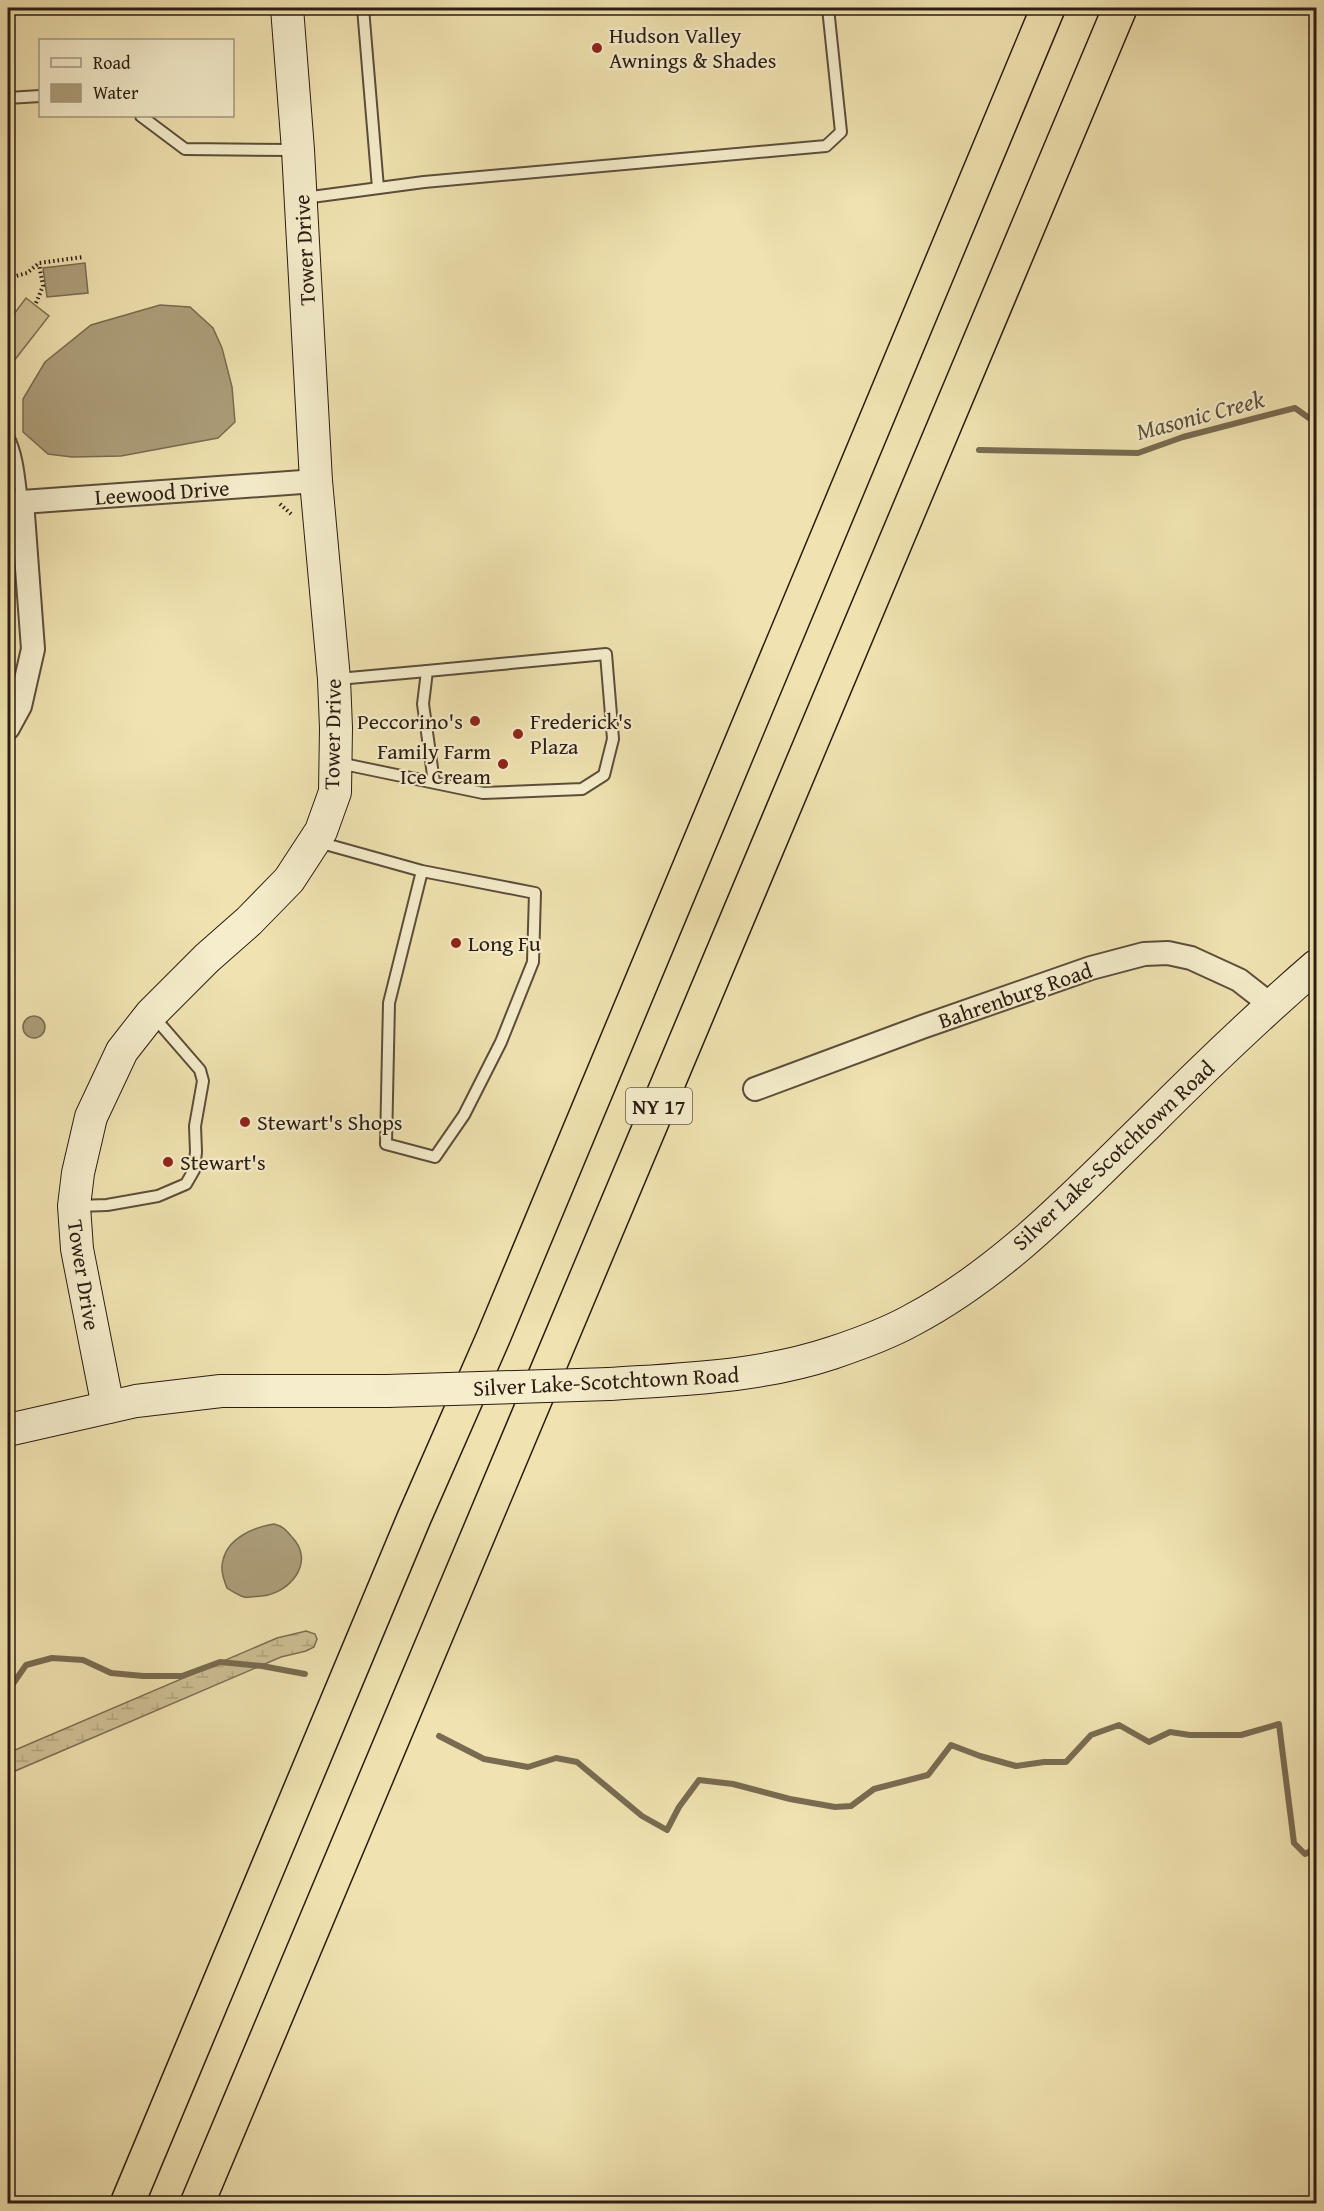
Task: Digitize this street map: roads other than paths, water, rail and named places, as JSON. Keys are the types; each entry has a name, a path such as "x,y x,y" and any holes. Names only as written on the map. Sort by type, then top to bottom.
{"highway":[{"name":"NY 17","path":"127,2204 406,1538 497,1328 1048,8"},
{"name":"NY 17","path":"197,2204 1120,8"}],"street":[{"name":"Tower Drive","path":"108,1407 77,1249 74,1206 78,1173 91,1117 122,1051 151,1014 289,880 321,831 335,792 334,679 316,481 298,150 287,8"},
{"name":"Leewood Drive","path":"15,502 316,481"},
{"path":"8,728 20,706 33,649 15,502"},
{"name":"Bahrenburg Road","path":"755,1089 922,1026 1091,968 1144,954 1168,953 1191,958 1239,980 1271,1005"},
{"name":"Silver Lake-Scotchtown Road","path":"8,1430 136,1401 221,1390 387,1391 609,1384 739,1375 832,1353 911,1321 952,1296 1030,1236 1271,1005 1317,966"}],"lane":[{"path":"363,8 378,188"},
{"path":"301,199 424,182 826,146 842,132 828,8"},
{"path":"8,98 39,96"},
{"path":"142,117 185,149 298,150"},
{"path":"8,436 13,446 17,466 15,502"},
{"path":"334,679 606,654 613,739 604,775 582,789 483,793 336,762"},
{"path":"427,671 423,704 434,782"},
{"path":"315,841 422,870 535,893 533,962 501,1042 464,1115 435,1157 387,1144 388,1003 422,870"},
{"path":"74,1206 107,1206 158,1196 186,1184 194,1170 195,1126 203,1081 200,1070 151,1014"}],"water":[{"path":"85,263 88,293 47,297 43,268"},
{"path":"160,305 190,307 213,328 222,348 232,387 235,422 218,438 121,456 72,457 48,454 23,432 23,399 45,362 91,325"},
{"path":"34,1016 42,1019 45,1027 42,1035 34,1038 26,1035 23,1027 26,1019"},
{"path":"274,1524 286,1530 299,1547 300,1566 296,1575 282,1589 262,1596 244,1597 227,1588 222,1564 230,1546 250,1531"}],"waterway":[{"name":"Masonic Creek","path":"979,450 1138,453 1183,437 1295,408 1316,423"},
{"path":"8,1691 26,1665 52,1658 83,1660 111,1673 143,1676 182,1676 220,1662 262,1666 305,1674"},
{"path":"439,1736 484,1759 528,1767 556,1758 577,1762 642,1816 667,1830 679,1807 699,1780 733,1784 790,1799 835,1807 851,1806 874,1789 928,1775 951,1745 1016,1766 1066,1762 1091,1735 1119,1725 1149,1742 1170,1732 1190,1735 1241,1735 1279,1724 1294,1843 1305,1854 1316,1848"}],"place":[{"name":"Hudson Valley Awnings & Shades","path":"597,48"},
{"name":"Peccorino's","path":"475,721"},
{"name":"Frederick's Plaza","path":"518,734"},
{"name":"Family Farm Ice Cream","path":"503,764"},
{"name":"Long Fu","path":"456,943"},
{"name":"Stewart's Shops","path":"245,1122"},
{"name":"Stewart's","path":"168,1162"}]}
